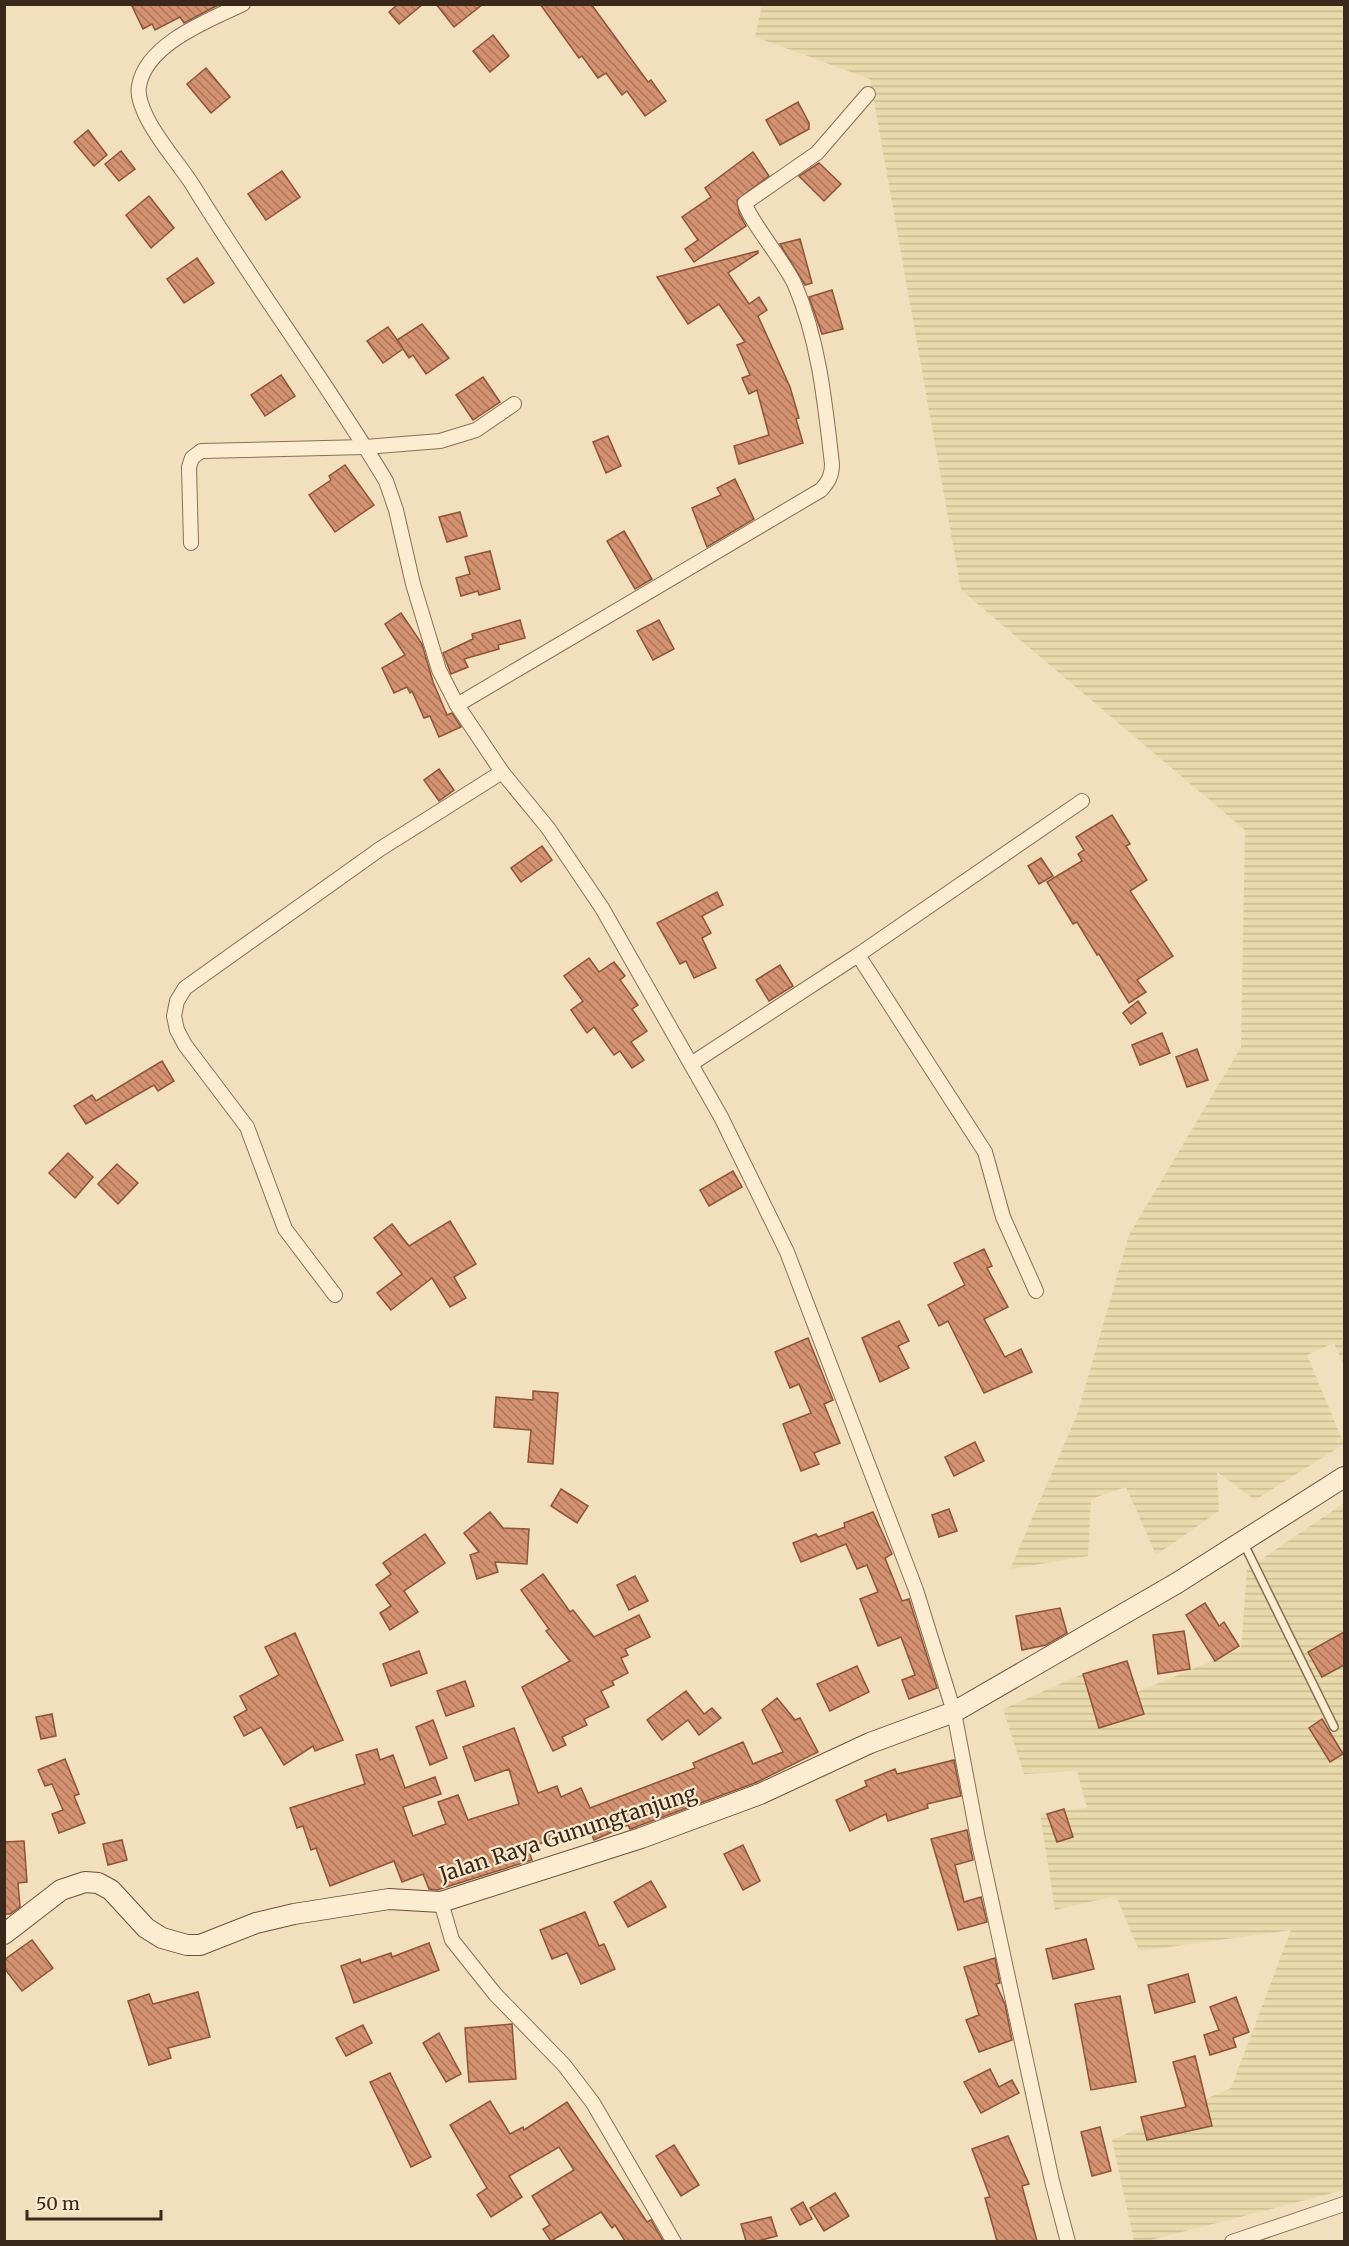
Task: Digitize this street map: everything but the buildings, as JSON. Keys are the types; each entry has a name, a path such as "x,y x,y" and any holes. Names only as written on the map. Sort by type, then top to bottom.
{"main road":[{"name":"Jalan Raya Gunungtanjung","path":"4,1934 61,1890 85,1882 98,1883 111,1890 146,1928 162,1938 187,1945 200,1945 256,1923 294,1914 389,1899 441,1902 700,1818 760,1794 870,1743 954,1712 1177,1583 1344,1477"}],"street":[{"path":"243,4 203,22 165,46 147,65 138,87 140,101 159,140 190,181 386,481 396,510 413,584 439,670 457,705 502,772 548,828 602,908 691,1064 758,1188 787,1252 916,1590 954,1712 980,1851 1052,2181 1068,2241"},
{"path":"457,705 669,582 821,490 828,482 832,464 813,337 800,297 784,263 745,202 817,153 868,93"},
{"path":"191,543 189,467 194,455 209,450 365,447 440,441 457,437 486,425 514,404"},
{"path":"335,1296 285,1229 247,1127 185,1045 174,1016 177,1001 185,988 380,849 502,772"},
{"path":"691,1064 858,954 1082,801"},
{"path":"858,954 985,1152 1003,1217 1036,1291"},
{"path":"441,1902 452,1940 495,1994 564,2065 593,2103 674,2241"},
{"path":"1232,2241 1344,2204"}],"lane":[{"path":"1242,1542 1334,1727"}],"shaded area":[{"path":"762,5 1344,5 1344,1365 1334,1343 1307,1355 1344,1444 1255,1500 1217,1472 1219,1511 1156,1555 1126,1487 1091,1499 1088,1556 1010,1569 1077,1415 1129,1235 1241,1047 1245,830 961,590 870,79 755,37"},
{"path":"1344,1503 1344,2190 1147,2241 1134,2241 1112,2140 1231,2088 1291,1930 1139,1951 1116,1896 1055,1910 1040,1813 1087,1808 1077,1771 1024,1774 1003,1709 1094,1669 1120,1699 1241,1649 1247,1569"}]}
